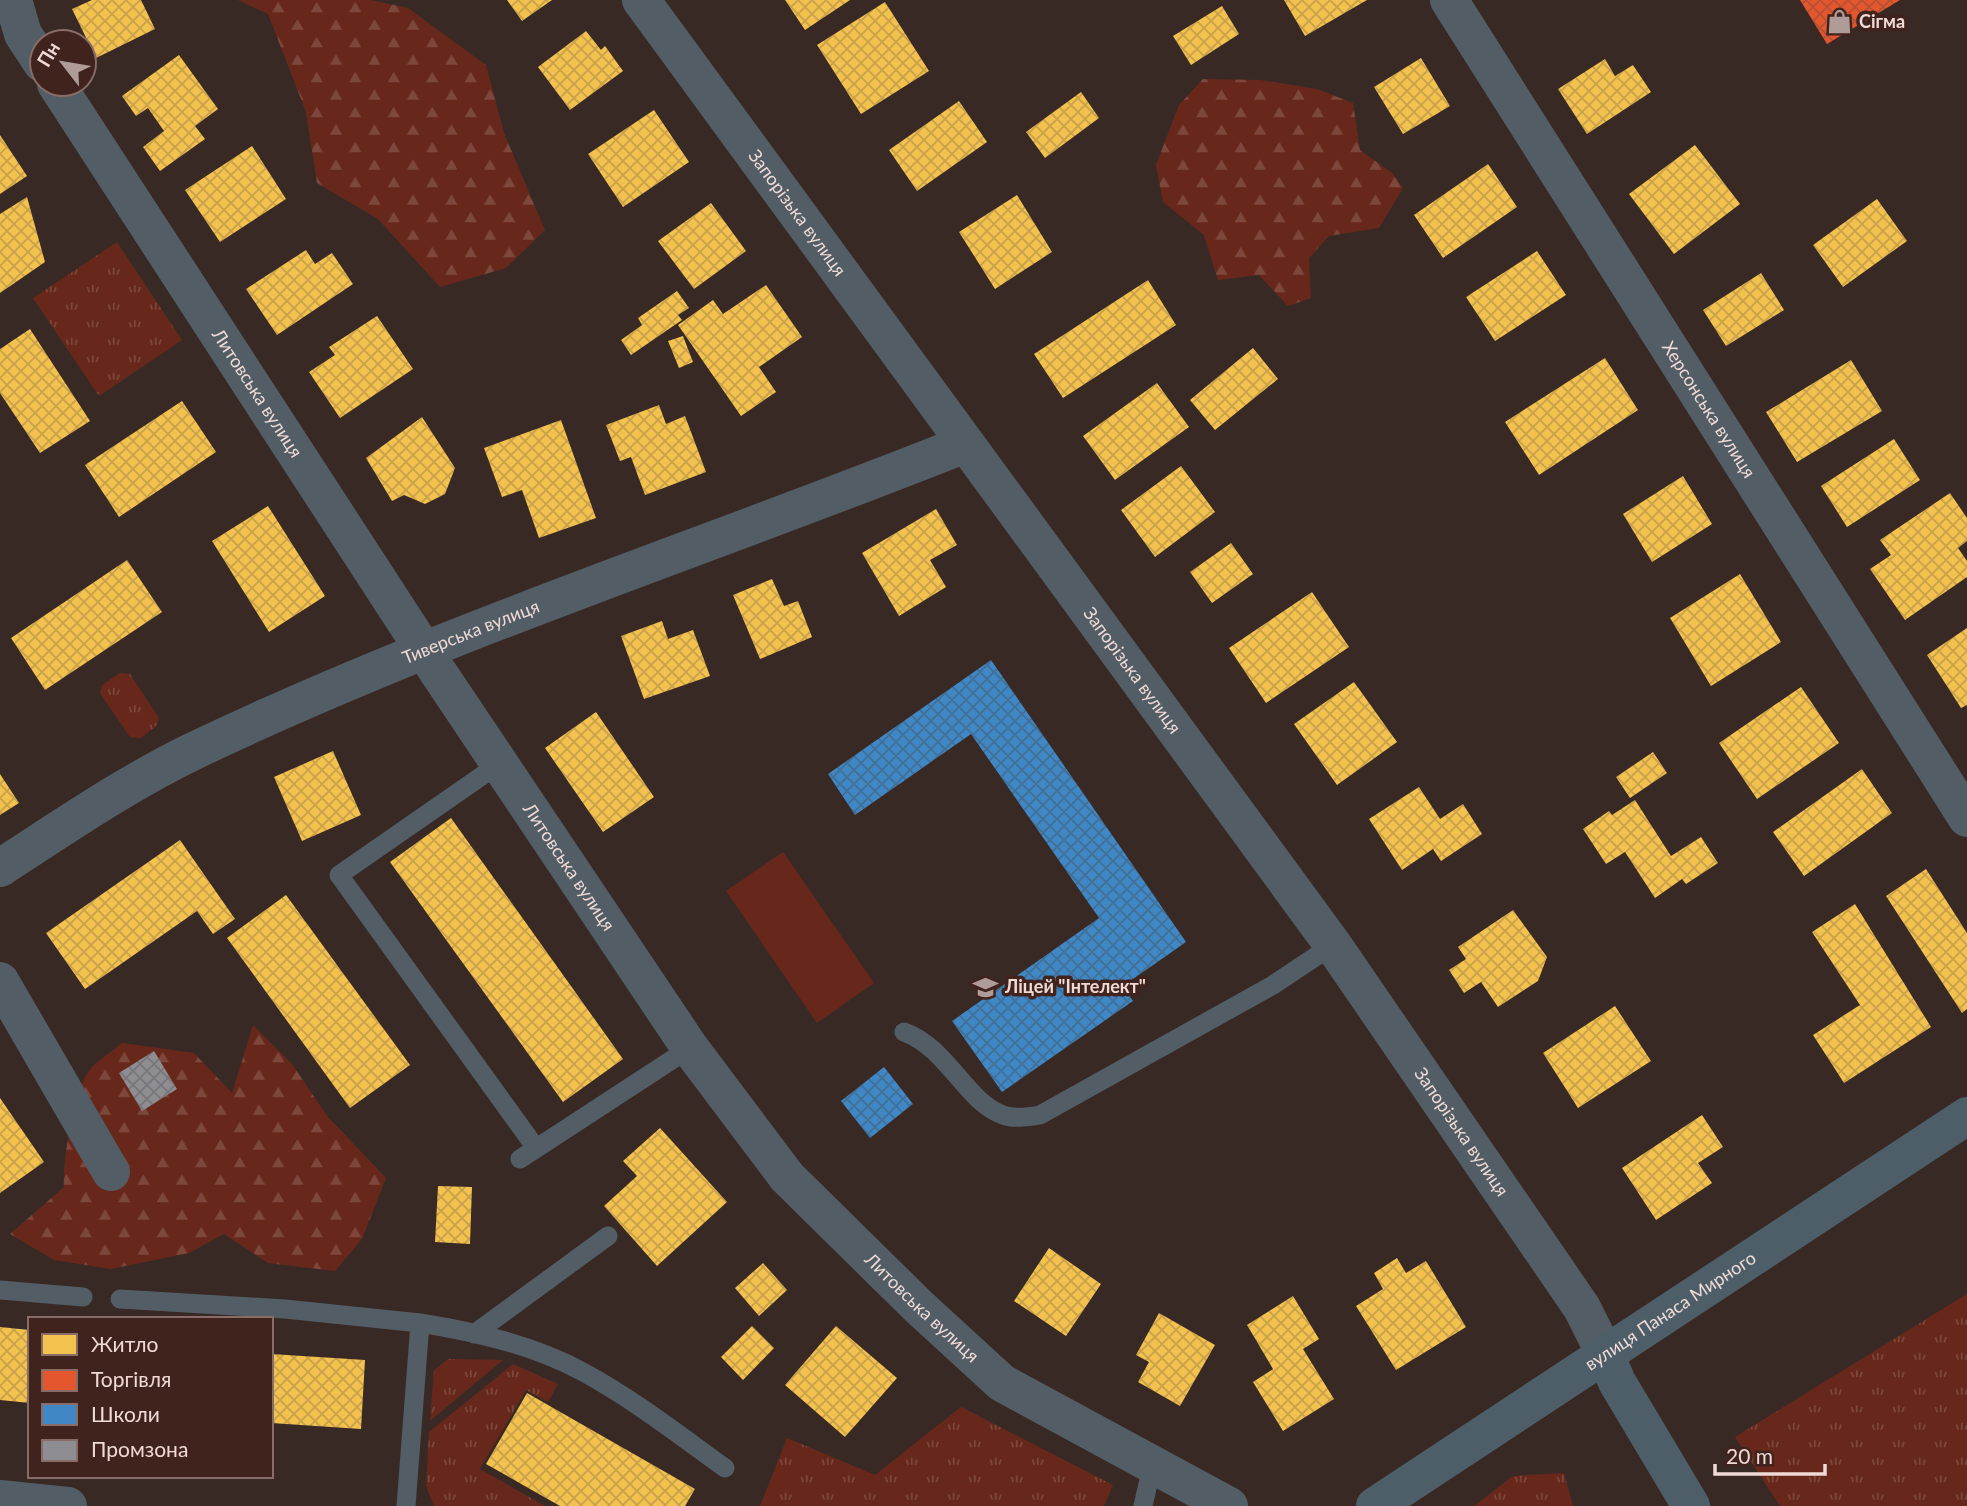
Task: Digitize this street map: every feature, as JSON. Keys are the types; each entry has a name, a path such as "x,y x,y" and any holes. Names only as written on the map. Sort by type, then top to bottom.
{"street":[{"path":"13,0 23,34 28,42"},
{"name":"Запорізька вулиця","path":"641,0 1333,945 1582,1307 1605,1354"},
{"name":"Херсонська вулиця","path":"1449,0 1967,818"},
{"name":"Литовська вулиця","path":"65,98 499,764 690,1048 787,1177 1002,1383 1230,1506"},
{"name":"Тиверська вулиця","path":"0,868 139,780 199,748 424,650 965,444"},
{"path":"0,981 118,1167"},
{"name":"вулиця Панаса Мирного","path":"1375,1506 1967,1116"},
{"path":"1605,1354 1617,1382 1691,1506"},
{"path":"0,1499 68,1506"}],"lane":[{"path":"499,764 339,875 528,1154 690,1048"},
{"path":"904,1032 934,1050 982,1102 1003,1115 1025,1118 1040,1115 1273,985 1333,945"},
{"path":"474,1334 608,1237"},
{"path":"0,1290 83,1297"},
{"path":"120,1299 285,1309 420,1323 515,1344 583,1372 726,1468"},
{"path":"406,1506 420,1323"},
{"path":"1143,1506 1152,1466"}],"green space":[{"path":"238,0 371,0 408,8 486,65 504,133 545,230 506,268 440,287 378,219 317,183 306,112 268,14"},
{"path":"1203,79 1260,80 1317,89 1353,103 1360,150 1392,173 1403,188 1379,228 1329,236 1309,258 1311,298 1288,306 1259,275 1218,280 1204,235 1163,202 1156,165 1179,105"},
{"path":"117,242 182,340 99,396 33,298"},
{"path":"120,673 130,674 159,718 156,726 141,738 130,737 100,693 102,685"},
{"path":"783,852 874,983 817,1023 726,891"},
{"path":"253,1025 292,1064 327,1116 386,1178 362,1239 335,1271 268,1263 224,1234 189,1253 111,1269 54,1260 10,1234 64,1187 67,1145 78,1094 96,1063 122,1043 194,1053 232,1093"},
{"path":"1967,1294 1967,1506 1780,1506 1735,1437"},
{"path":"448,1359 503,1360 430,1421 434,1370"},
{"path":"513,1364 558,1384 548,1402 526,1390 480,1469 545,1506 434,1506 426,1486 429,1432"},
{"path":"961,1407 1113,1485 1104,1506 760,1506 787,1438 875,1475"},
{"path":"1564,1473 1573,1506 1474,1506 1513,1476"}],"building: Житло":[{"path":"92,0 141,0 155,29 98,57 98,28 81,28 72,9"},
{"path":"507,0 552,0 522,21"},
{"path":"785,0 850,0 805,30"},
{"path":"1284,0 1367,0 1305,36"},
{"path":"885,2 929,71 861,114 817,45"},
{"path":"1222,6 1239,34 1191,65 1173,36"},
{"path":"586,31 601,50 605,46 623,71 570,110 538,67"},
{"path":"179,55 218,109 195,126 205,139 160,171 143,147 164,131 148,108 136,116 122,96"},
{"path":"1421,58 1450,106 1403,134 1374,87"},
{"path":"1605,59 1615,76 1633,65 1651,92 1587,134 1558,89"},
{"path":"1081,92 1099,118 1045,158 1026,132"},
{"path":"959,101 987,142 917,191 889,150"},
{"path":"654,110 689,162 623,207 588,154"},
{"path":"0,135 27,176 0,194"},
{"path":"1695,145 1740,204 1674,254 1629,194"},
{"path":"252,146 286,199 220,242 185,190"},
{"path":"1488,164 1517,207 1443,258 1414,215"},
{"path":"1017,195 1052,252 995,289 959,232"},
{"path":"27,197 45,262 0,293 0,214"},
{"path":"1877,199 1907,241 1843,287 1813,245"},
{"path":"711,203 746,251 694,289 658,241"},
{"path":"306,250 315,264 332,253 353,284 277,335 246,289"},
{"path":"1537,251 1566,295 1495,341 1466,297"},
{"path":"1761,273 1784,310 1726,346 1703,310"},
{"path":"1148,280 1176,325 1063,398 1034,354"},
{"path":"766,285 802,337 759,367 776,392 741,416 678,325 713,300 723,314"},
{"path":"677,291 689,308 678,315 682,320 631,355 621,340 642,325 638,318"},
{"path":"377,316 413,369 340,418 309,372 335,355 329,347"},
{"path":"30,329 90,421 40,453 0,393 0,349"},
{"path":"683,336 693,362 679,368 668,341"},
{"path":"1253,348 1278,379 1215,430 1190,400"},
{"path":"1605,358 1638,410 1539,475 1505,422"},
{"path":"1851,360 1882,411 1797,462 1766,412"},
{"path":"1157,383 1189,427 1115,480 1083,436"},
{"path":"182,401 216,452 119,517 85,465"},
{"path":"659,405 666,424 685,416 706,472 645,495 631,457 620,461 606,425"},
{"path":"422,417 455,468 445,494 425,504 404,495 392,501 366,458"},
{"path":"561,420 596,518 539,538 522,490 502,497 484,448"},
{"path":"1894,439 1920,480 1847,527 1821,486"},
{"path":"1181,466 1215,512 1155,557 1121,510"},
{"path":"1683,476 1712,524 1652,562 1623,514"},
{"path":"1950,493 1967,518 1967,541 1958,548 1967,561 1967,577 1905,620 1870,569 1891,555 1880,540"},
{"path":"268,506 325,596 269,632 212,541"},
{"path":"936,509 957,545 930,560 946,587 899,616 862,553"},
{"path":"1231,543 1253,574 1212,603 1190,572"},
{"path":"127,560 162,612 45,690 11,638"},
{"path":"1740,574 1781,642 1711,686 1670,618"},
{"path":"772,579 784,606 798,601 812,637 760,659 733,595"},
{"path":"1312,592 1349,647 1266,703 1229,648"},
{"path":"662,621 668,639 693,630 710,676 644,699 621,636"},
{"path":"1967,628 1967,705 1961,708 1927,655"},
{"path":"1354,682 1397,742 1337,785 1294,724"},
{"path":"1801,687 1839,743 1757,799 1719,743"},
{"path":"596,712 654,797 603,832 545,748"},
{"path":"333,751 361,815 302,841 274,777"},
{"path":"1653,752 1667,773 1630,798 1616,777"},
{"path":"1862,769 1892,813 1804,876 1773,832"},
{"path":"0,774 19,803 0,815"},
{"path":"1419,787 1440,819 1463,804 1482,834 1441,861 1433,849 1402,870 1369,819"},
{"path":"1635,800 1671,856 1701,837 1718,863 1686,884 1682,879 1655,898 1625,852 1606,864 1583,829 1609,811 1612,815"},
{"path":"451,818 623,1059 563,1102 390,862"},
{"path":"180,840 235,919 213,934 197,911 85,989 46,933"},
{"path":"1926,869 1967,933 1967,1009 1962,1013 1886,896"},
{"path":"286,895 410,1065 350,1108 227,938"},
{"path":"1855,904 1931,1027 1844,1083 1813,1035 1860,1005 1812,932"},
{"path":"1513,910 1547,957 1538,981 1498,1007 1481,982 1464,993 1449,970 1466,959 1458,947"},
{"path":"1615,1006 1651,1061 1578,1108 1543,1053"},
{"path":"0,1098 44,1162 0,1193"},
{"path":"1702,1115 1723,1147 1698,1163 1712,1183 1656,1220 1622,1168"},
{"path":"660,1128 727,1202 657,1266 604,1206 637,1176 623,1161"},
{"path":"438,1186 472,1187 470,1244 435,1242"},
{"path":"1049,1248 1101,1284 1066,1336 1014,1301"},
{"path":"1397,1258 1406,1273 1426,1261 1466,1327 1396,1370 1356,1306 1383,1289 1374,1273"},
{"path":"763,1263 787,1290 759,1316 735,1288"},
{"path":"1293,1296 1319,1339 1303,1349 1334,1399 1283,1431 1253,1382 1273,1369 1247,1325"},
{"path":"1159,1313 1215,1345 1180,1406 1138,1382 1149,1362 1136,1355"},
{"path":"752,1326 774,1348 743,1380 721,1357"},
{"path":"836,1326 897,1378 845,1437 785,1385"},
{"path":"0,1327 28,1330 28,1403 0,1400"},
{"path":"273,1354 365,1360 361,1429 273,1423"},
{"path":"527,1393 695,1489 685,1506 560,1506 486,1464"}],"building: Торгівля":[{"name":"Сігма","path":"1800,0 1900,0 1827,44"}],"building: Школи":[{"path":"991,660 1186,942 1123,986 1133,1001 1002,1092 952,1021 1099,918 971,734 855,815 828,774"},
{"path":"884,1067 913,1104 870,1138 841,1101"}],"building: Промзона":[{"path":"154,1051 177,1089 142,1111 119,1073"}],"place":[{"name":"Сігма","path":"1839,22"},
{"name":"Ліцей \"Інтелект\"","path":"985,987"}]}
